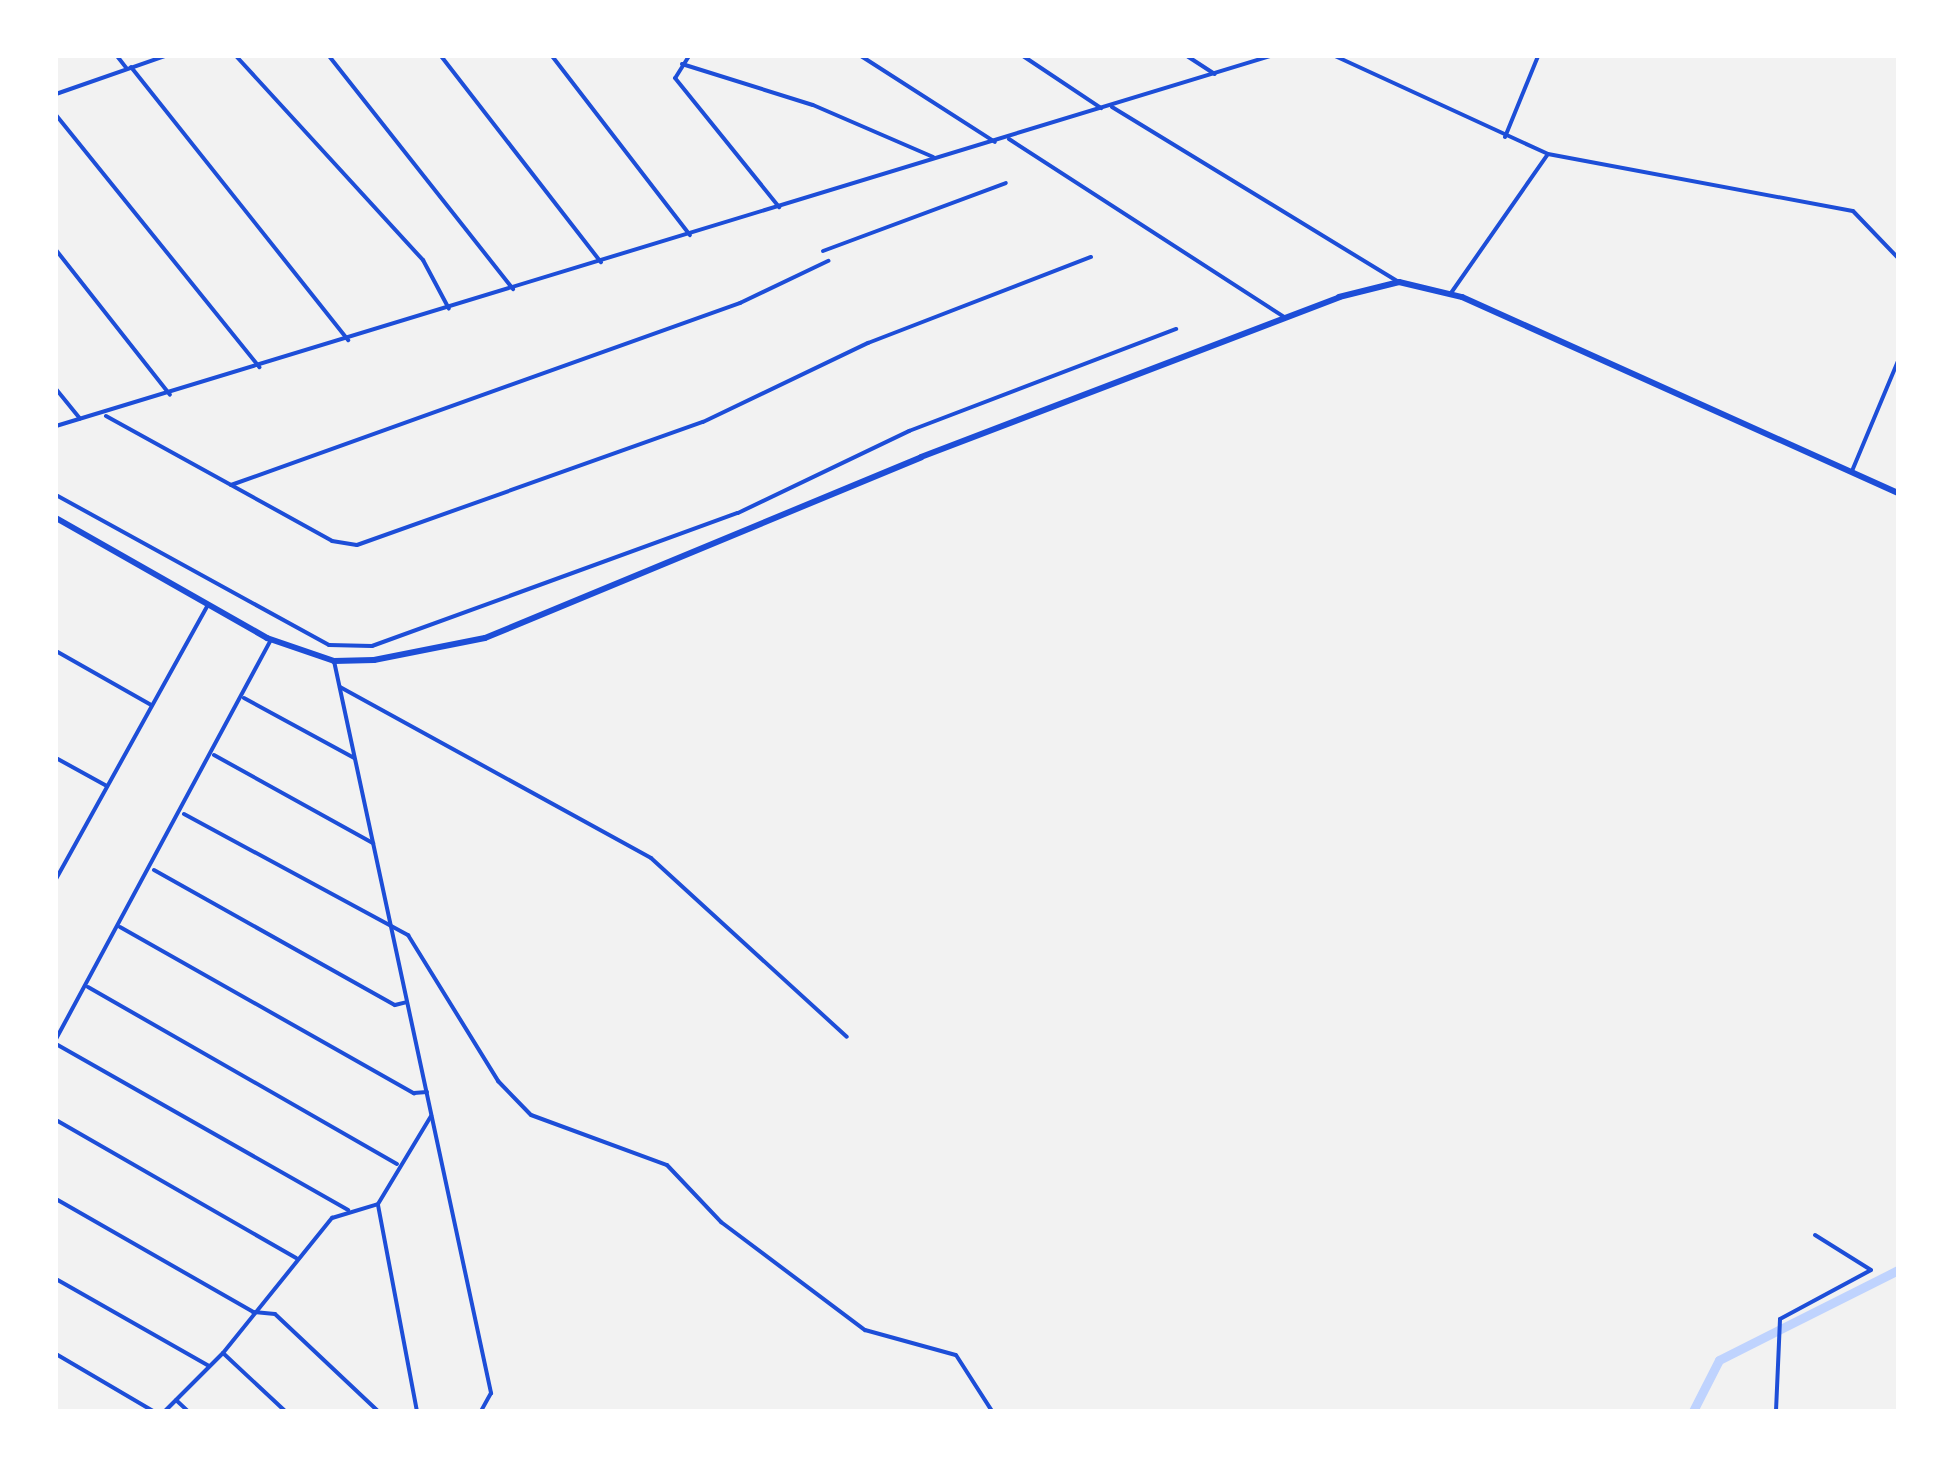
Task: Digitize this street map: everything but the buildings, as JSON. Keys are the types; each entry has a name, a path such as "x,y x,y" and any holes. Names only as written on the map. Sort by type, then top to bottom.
{"main road":[{"path":"56,518 271,640 334,661 485,638 921,457 1284,317 1399,282 1451,293 1898,493"}],"street":[{"path":"117,56 348,340"},
{"path":"56,94 165,56"},
{"path":"236,56 423,260 449,309"},
{"path":"329,56 513,289"},
{"path":"441,56 601,262"},
{"path":"552,56 690,235"},
{"path":"689,56 675,78 779,207"},
{"path":"861,56 995,142"},
{"path":"1023,56 1102,108"},
{"path":"1187,56 1215,74"},
{"path":"56,426 170,395 935,158 1009,139 1270,56"},
{"path":"1335,56 1350,58 1505,137 1548,154 1840,206 1865,221 1898,258"},
{"path":"1505,137 1538,56"},
{"path":"682,64 822,108 935,158"},
{"path":"1112,107 1399,282"},
{"path":"56,115 259,367"},
{"path":"1009,139 1284,317"},
{"path":"1451,293 1548,154"},
{"path":"823,251 1006,183"},
{"path":"56,250 170,395"},
{"path":"104,415 332,541 357,545 703,422 868,343 1091,257"},
{"path":"231,485 740,303 828,261"},
{"path":"56,495 329,645 372,646 738,513 909,431 1176,329"},
{"path":"1852,471 1898,361"},
{"path":"56,389 80,419"},
{"path":"56,879 208,605"},
{"path":"271,640 154,870 56,1041 348,1210"},
{"path":"56,651 152,706"},
{"path":"334,661 491,1393 481,1411"},
{"path":"340,687 651,858 847,1037"},
{"path":"244,698 355,758"},
{"path":"214,755 375,844"},
{"path":"56,758 107,786"},
{"path":"184,814 418,943 498,1081 531,1115 667,1165 721,1222 865,1330 956,1355 992,1411"},
{"path":"154,870 395,1005 408,1002"},
{"path":"120,927 414,1093 427,1092"},
{"path":"88,987 397,1164"},
{"path":"417,1411 378,1204 397,1164 431,1116"},
{"path":"56,1120 296,1258"},
{"path":"56,1199 253,1312 275,1314 378,1411"},
{"path":"165,1411 223,1353 296,1258 348,1210 378,1204"},
{"path":"1776,1411 1784,1333 1780,1323 1871,1270 1815,1235"},
{"path":"56,1279 209,1366"},
{"path":"223,1353 285,1411"},
{"path":"56,1354 153,1411"},
{"path":"176,1400 188,1411"}],"waterway":[{"path":"1693,1411 1719,1360 1898,1270"}]}
